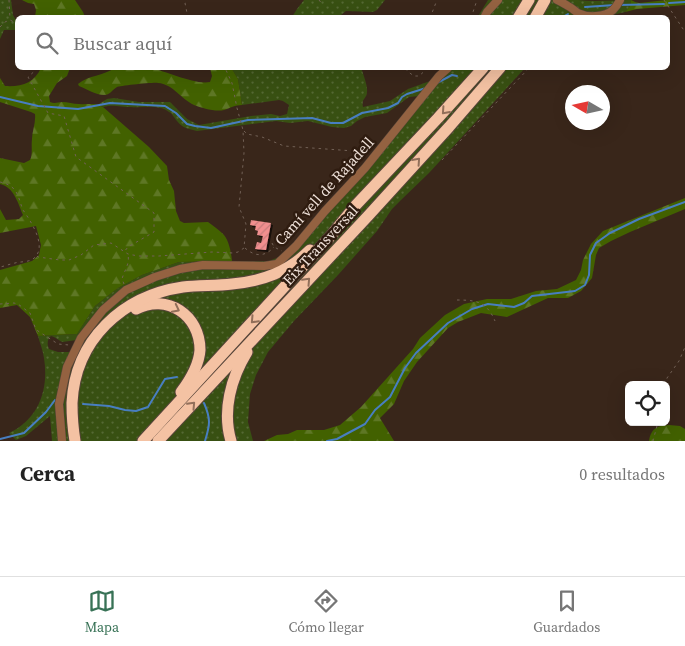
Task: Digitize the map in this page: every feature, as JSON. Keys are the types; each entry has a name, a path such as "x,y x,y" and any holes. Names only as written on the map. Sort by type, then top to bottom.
{"highway":[{"path":"520,15 529,0"},
{"path":"536,15 544,0"},
{"name":"Eix Transversal","path":"143,441 329,238 356,205 481,70"},
{"name":"Eix Transversal","path":"158,441 449,127 498,70"},
{"path":"75,441 72,403 74,387 80,367 89,346 113,318 125,308 154,293 184,287 252,282 275,275 304,256 356,205"},
{"path":"83,441 79,423 80,388 85,369 94,349 105,335 118,321 143,305 168,305 179,310 194,325 198,336 200,350 194,371 164,418"},
{"path":"230,441 228,418 232,383 240,363 274,316"}],"street":[{"path":"486,15 498,0"},
{"path":"558,0 582,15"},
{"path":"600,15 612,11 620,0"},
{"name":"Camí vell de Rajadell","path":"62,441 59,404 67,368 81,338 103,310 126,290 154,277 180,269 203,265 237,267 277,264 296,246 365,168 446,70"}],"path":[{"path":"9,0 10,20"},
{"path":"187,15 184,3 188,0"},
{"path":"319,0 323,5"},
{"path":"431,15 437,0"},
{"path":"472,15 477,0"},
{"path":"664,0 685,32"},
{"path":"10,20 15,22"},
{"path":"0,27 10,20"},
{"path":"36,70 28,77 48,113 64,116 76,157 154,213 154,232 128,246 124,252"},
{"path":"225,70 232,83 243,130 244,153 239,207 246,224 244,248"},
{"path":"407,70 414,76 418,76 426,70"},
{"path":"442,160 528,70"},
{"path":"243,130 247,134 262,137 284,146 378,152"},
{"path":"0,182 13,188 18,195 23,209 31,220 39,246 37,256 30,261 0,268"},
{"path":"37,256 69,260 81,255 94,246 111,243 128,254 138,256 212,252 233,253 244,248"},
{"path":"272,243 274,247 287,254"},
{"path":"244,248 260,255 268,253 274,247"},
{"path":"126,290 122,279 128,265 128,254"},
{"path":"457,300 480,303 491,310 495,321"},
{"path":"0,304 18,304 30,313 35,328 38,331 58,344 77,346"},
{"path":"667,381 685,348"},
{"path":"653,441 657,426"}],"green space":[{"path":"0,0 11,0 15,18 15,30 4,30 0,39"},
{"path":"22,0 75,0 84,15 35,15 34,4"},
{"path":"304,0 385,0 373,12 346,11 341,15 293,15"},
{"path":"488,0 631,0 630,6 625,12 612,15 479,15"},
{"path":"631,0 639,3 685,0 685,5 637,9 625,12 630,6"},
{"path":"40,70 69,70 67,76 57,83 49,96 50,102 100,105 149,147 167,166 169,180 174,191 176,211 180,221 184,223 208,222 222,233 226,239 232,261 179,262 142,275 118,288 95,306 77,334 38,336 30,317 17,305 0,308 0,270 32,261 39,255 41,245 36,226 0,233 0,209 6,220 19,219 23,215 12,192 9,188 0,184 0,158 24,163 30,160 35,114 0,102 0,78 5,86 17,86 31,81"},
{"path":"111,70 157,70 188,80 210,82 212,76 210,70 233,70 238,79 242,105 224,110 205,108 194,105 173,89 158,83 119,86 104,95 92,92 78,84"},
{"path":"233,70 362,70 367,90 363,107 390,101 408,89 433,80 440,70 523,70 429,173 392,209 377,231 268,352 256,375 250,394 248,422 253,441 52,441 50,416 26,436 16,440 9,433 28,420 40,402 43,392 45,381 44,355 38,336 77,334 95,306 118,288 142,275 179,262 269,261 279,257 292,246 378,148 419,96 409,97 387,113 365,117 344,128 308,121 290,123 276,121 197,131 183,127 170,113 160,108 103,107 99,104 107,99 114,98 139,102 170,102 187,119 199,125 251,116 271,114 280,116 287,114 289,105 279,100 242,105 238,79","holes":["51,336 62,342 77,340 70,352 58,352 48,347"]},
{"path":"685,198 685,209 630,232 599,248 592,278 581,291 568,298 548,298 507,317 481,313 448,328 417,362 404,381 394,404 380,418 394,441 264,441 277,435 288,434 297,430 324,430 340,425 361,407 413,349 420,338 445,315 464,304 487,299 511,299 536,291 557,289 576,280 591,244 603,231"},
{"path":"670,425 680,426 685,429 685,441 649,441 651,433 655,428"}],"building":[{"path":"251,220 271,223 266,250 255,249 257,242 261,243 263,236 257,235 256,226 250,225"}],"waterway":[{"path":"669,3 685,2"},
{"path":"619,5 664,4"},
{"path":"585,7 615,5"},
{"path":"437,83 452,75 457,76"},
{"path":"0,97 38,106 78,109 110,103 165,106 176,113 187,124 211,128 248,120 312,118 331,123 343,123 362,113 388,108 398,103 407,94 426,88"},
{"path":"327,441 337,439 365,424 375,410 390,397 405,368 416,353 448,323 472,309 488,304 514,307 524,303 532,296 575,291 585,285 589,275 590,255 596,243 610,233 639,219 685,202"},
{"path":"83,404 136,411 148,407 165,379 177,377"},
{"path":"0,439 24,433 46,412 55,400"},
{"path":"204,403 209,422 205,441"}]}
